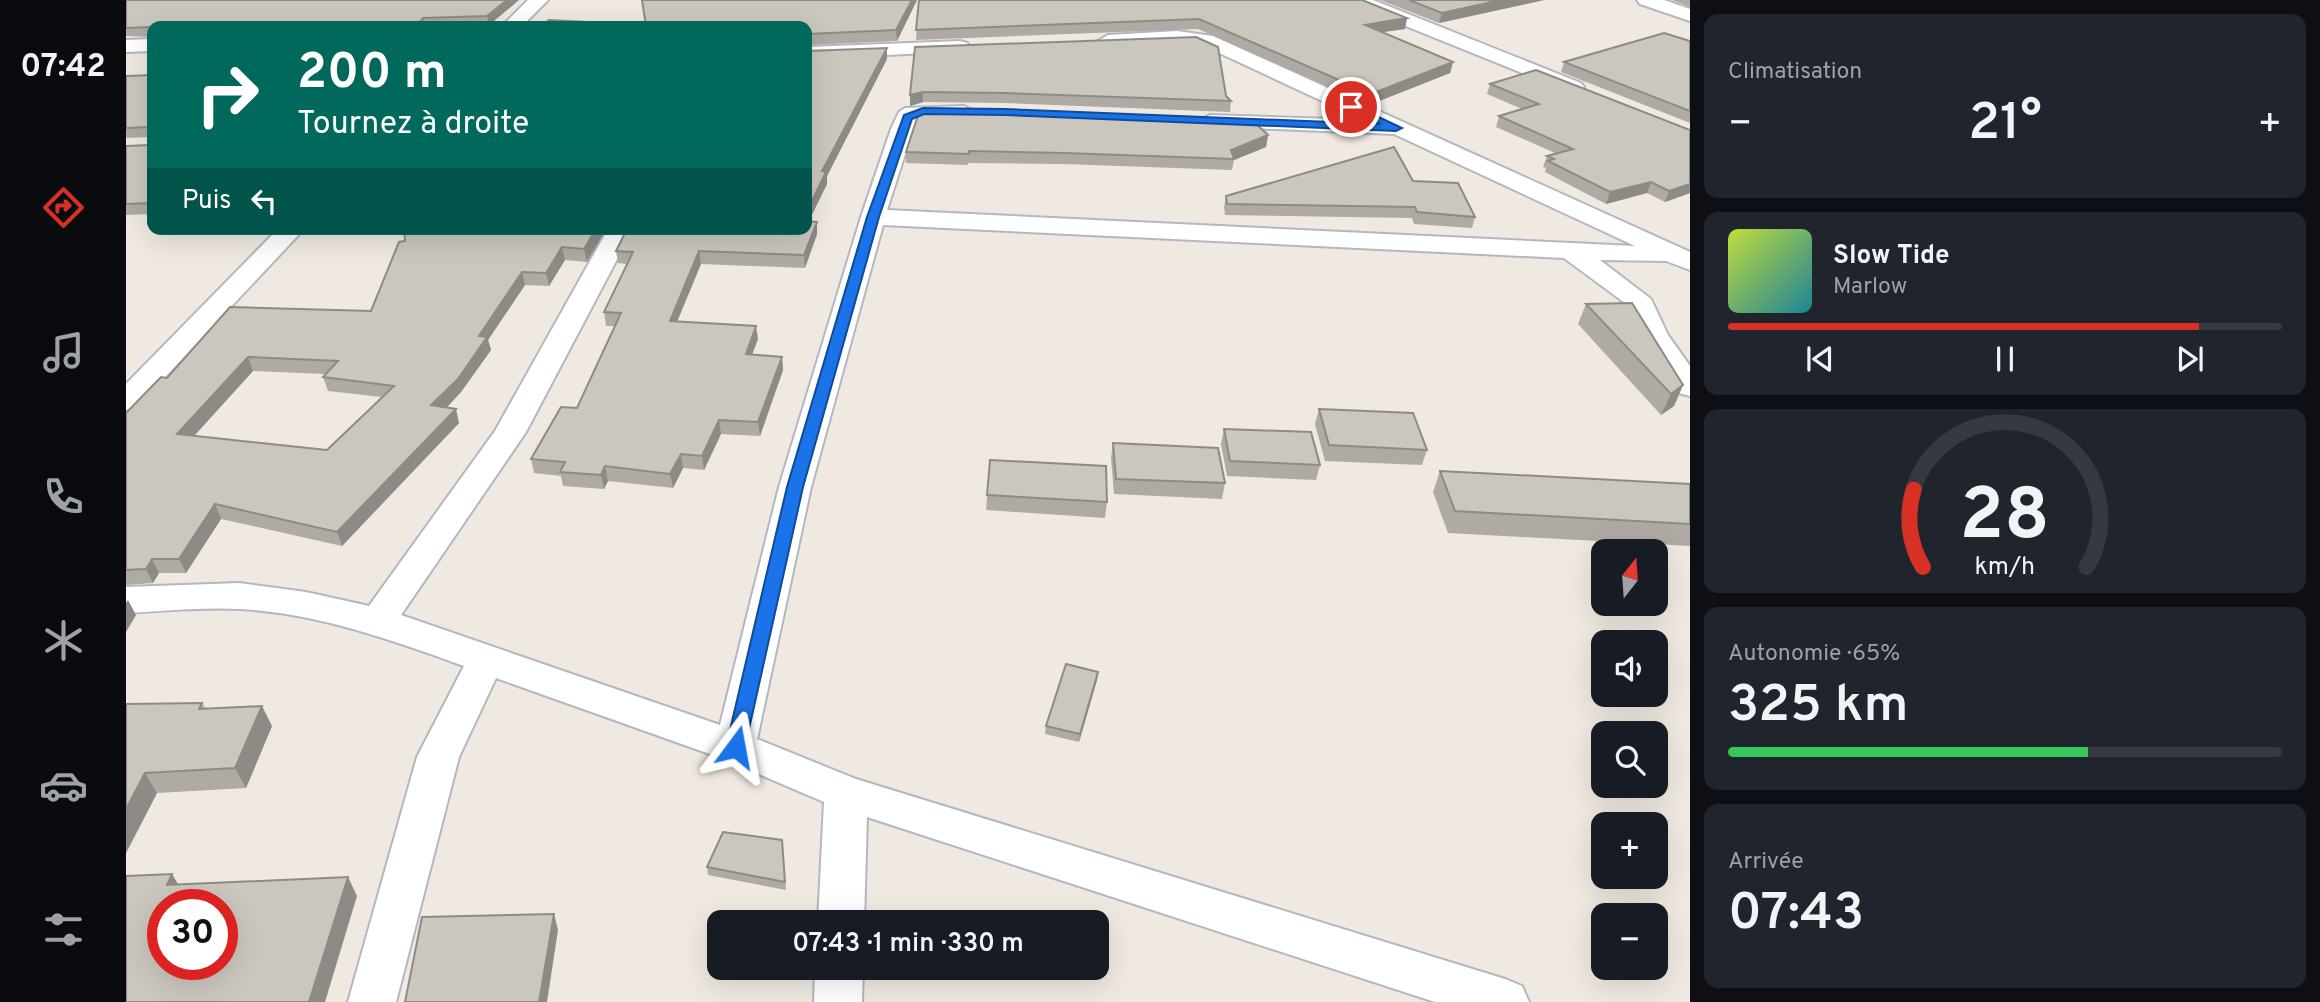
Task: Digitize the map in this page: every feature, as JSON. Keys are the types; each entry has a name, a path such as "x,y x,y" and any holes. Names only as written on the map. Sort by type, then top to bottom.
{"street":[{"path":"516,21 539,0"},
{"path":"1357,0 1597,97"},
{"path":"1646,0 1690,15"},
{"path":"1090,42 1177,37 1206,40 1682,259"},
{"path":"126,46 147,45"},
{"path":"812,53 982,46"},
{"path":"736,747 795,487 873,217 907,117 923,111 991,112"},
{"path":"1190,120 1396,128"},
{"path":"873,217 1571,251 1682,259"},
{"path":"126,401 286,235"},
{"path":"378,621 510,432 618,235"},
{"path":"1571,251 1637,299 1654,335 1690,387"},
{"path":"126,600 239,596 306,605 378,621 736,747 846,793 1504,1002"},
{"path":"372,1002 438,757 485,659"},
{"path":"841,910 846,793"},
{"path":"838,1002 839,980"}],"building":[{"path":"126,0 507,0 487,16 423,18 421,21 147,21 147,27 126,28"},
{"path":"642,0 912,0 896,30 812,34 812,21 645,21"},
{"path":"919,0 1362,0 1407,18 1365,25 1453,62 1371,94 1199,19 916,30"},
{"path":"1409,0 1501,0 1442,13"},
{"path":"1664,33 1690,41 1690,111 1564,62"},
{"path":"1196,37 1218,47 1226,96 1231,101 1005,93 923,92 910,95 915,47"},
{"path":"887,48 822,171 826,172 812,201 812,51"},
{"path":"1536,70 1690,130 1690,184 1669,191 1651,182 1610,192 1548,161 1554,159 1547,156 1573,149 1499,116 1539,104 1490,84"},
{"path":"147,75 147,127 126,128 126,76"},
{"path":"927,109 1252,120 1268,135 1231,150 1234,159 1064,153 906,152 919,112"},
{"path":"147,145 147,203 126,204 126,146"},
{"path":"1394,147 1413,181 1458,183 1475,217 1417,212 1415,207 1227,204 1226,196"},
{"path":"812,222 817,222 812,235"},
{"path":"404,235 592,235 584,249 562,247 546,273 522,272 479,336 487,337 458,379 431,405 456,409 337,532 215,504 179,559 152,559 146,569 126,570 126,413 161,377 167,378 230,307 371,311 399,242 405,241","holes":["248,357 338,361 323,377 394,386 327,450 177,434"]},
{"path":"624,235 812,235 804,255 699,251 670,321 756,326 746,354 782,357 758,422 719,420 702,456 681,454 670,474 605,466 601,475 560,472 565,462 531,459 561,407 577,408 621,313 604,312 633,252 616,251"},
{"path":"1632,303 1683,385 1671,394 1586,304"},
{"path":"1319,409 1413,413 1427,450 1329,445"},
{"path":"1224,429 1311,432 1320,465 1230,461"},
{"path":"1113,443 1218,448 1225,483 1116,479"},
{"path":"990,460 1106,466 1107,502 987,495"},
{"path":"1440,471 1690,484 1690,524 1455,511"},
{"path":"1066,664 1098,672 1080,734 1046,726"},
{"path":"202,703 199,709 262,706 235,768 145,773 126,809 126,704"},
{"path":"723,832 782,840 785,882 707,867"},
{"path":"172,874 167,885 348,877 309,1002 126,1002 126,876"},
{"path":"554,914 539,1002 405,1002 422,917"}],"route":[{"path":"736,747 795,487 873,217 907,117 923,111 1004,112 1396,128 1351,107"}]}
